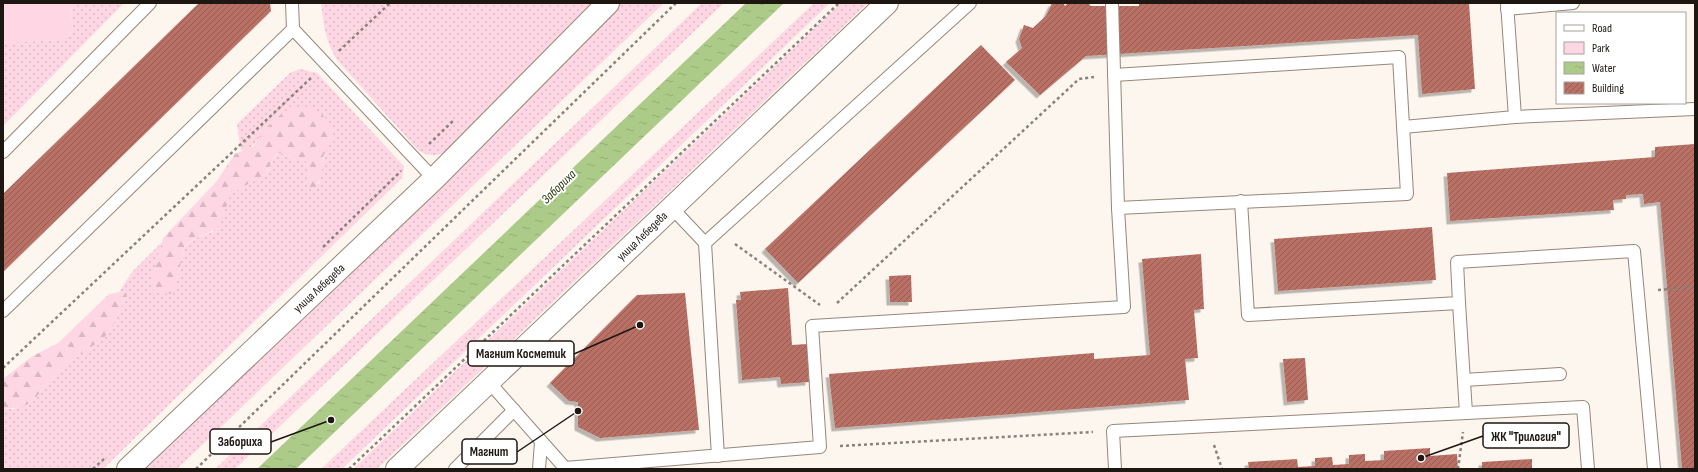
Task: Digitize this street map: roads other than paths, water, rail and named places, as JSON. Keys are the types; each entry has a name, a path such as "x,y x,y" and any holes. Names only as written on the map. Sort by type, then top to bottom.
{"street":[{"name":"улица Лебедева","path":"128,469 434,179 608,3"},
{"name":"улица Лебедева","path":"397,469 887,3"}],"lane":[{"path":"3,152 150,3"},
{"path":"292,3 293,28 325,65 434,179"},
{"path":"705,242 970,3"},
{"path":"489,382 565,468 820,447 812,326 1124,307 1118,208 1112,3"},
{"path":"1515,117 1507,6 1573,3"},
{"path":"3,311 293,28"},
{"path":"1114,75 1399,57 1407,194 1118,208"},
{"path":"1403,127 1515,117 1695,109"},
{"path":"1241,201 1248,315 1459,303"},
{"path":"672,208 705,242 718,456"},
{"path":"1466,413 1457,262 1634,251 1654,469"},
{"path":"1464,380 1560,374"},
{"path":"1115,469 1113,431 1583,407 1588,469"},
{"path":"455,469 514,410"},
{"path":"539,469 541,442"}],"water":[{"path":"746,3 784,3 296,469 257,469"}],"place":[{"name":"Магнит Косметик","path":"640,325"},
{"name":"Магнит","path":"578,411"},
{"name":"Забориха","path":"331,420"},
{"name":"ЖК \"Трилогия\"","path":"1421,458"}]}
